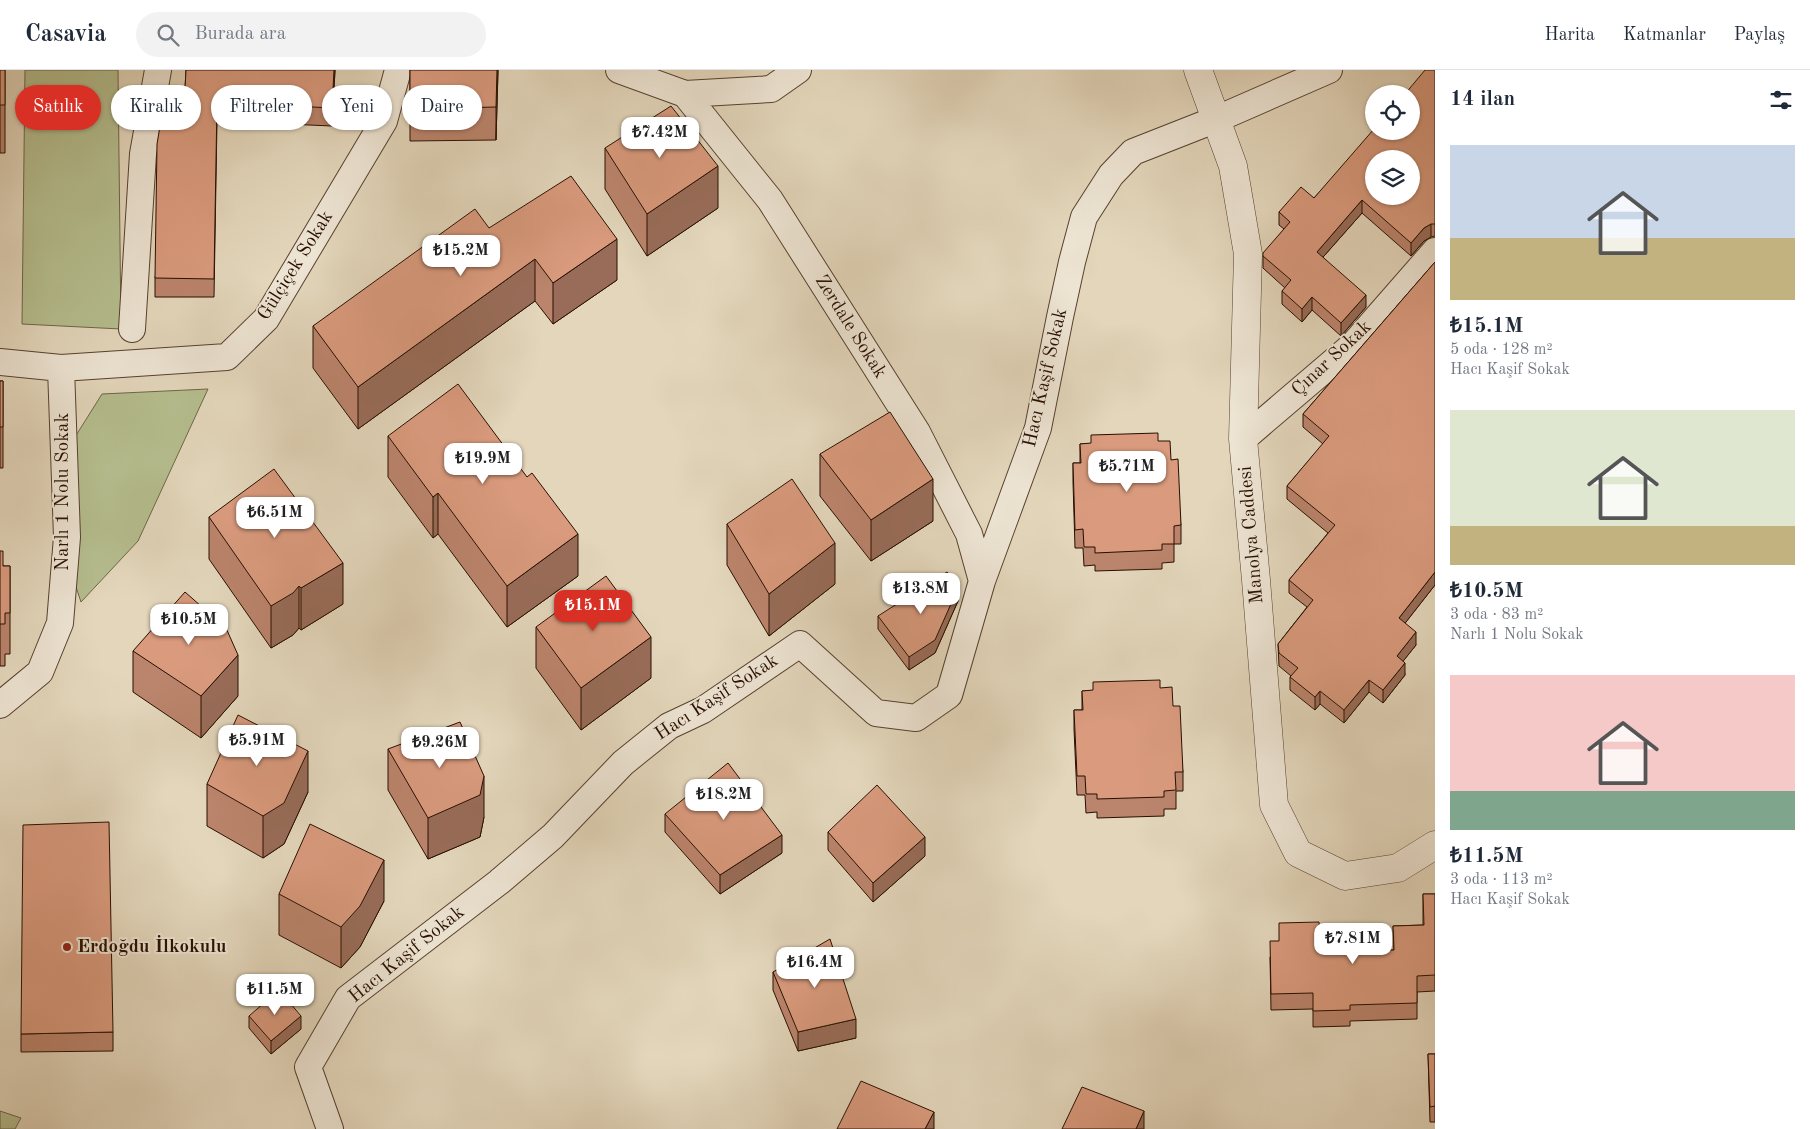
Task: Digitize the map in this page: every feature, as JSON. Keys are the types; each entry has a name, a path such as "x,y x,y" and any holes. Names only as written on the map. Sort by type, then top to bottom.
{"street":[{"path":"132,329 143,154 158,70"},
{"name":"Gülçiçek Sokak","path":"0,362 61,368 227,357 266,319 384,120 398,70"},
{"path":"619,70 685,94 771,89 798,70"},
{"name":"Manolya Caddesi","path":"1198,70 1233,166 1248,254 1243,439 1274,805 1298,853 1345,876 1398,868 1435,845"},
{"name":"Hacı Kaşif Sokak","path":"330,1129 308,1067 348,998 513,871 553,836 623,763 669,726 703,710 800,644 876,713 916,718 949,695 982,581 1038,428 1060,317 1084,217 1110,175 1134,152 1217,119 1329,70"},
{"name":"Zerdale Sokak","path":"685,94 770,200 917,432 969,534 982,581"},
{"name":"Çınar Sokak","path":"1243,439 1352,346 1435,251"},
{"name":"Narlı 1 Nolu Sokak","path":"0,705 40,672 60,623 67,537 61,368"}],"green space":[{"path":"25,70 118,70 118,85 111,85 111,130 119,130 121,329 22,324 24,130 101,130 101,85 25,85"},
{"path":"208,389 138,541 81,602 76,587 75,437 102,394"},
{"path":"0,1111 21,1118 15,1129 0,1129"}],"building":[{"path":"0,70 5,70 5,105 0,105"},
{"path":"186,70 334,70 333,85 322,85 322,107 312,107 312,85 211,85 211,130 217,130 214,279 155,278 157,144 159,130 201,130 201,85 185,85"},
{"path":"410,70 497,70 496,107 482,107 482,85 410,85"},
{"path":"1425,70 1435,70 1435,224 1424,228 1411,243 1368,205 1420,205 1420,150 1365,150 1365,203 1362,200 1317,252 1366,295 1341,323 1312,297 1302,309 1282,291 1291,280 1263,256 1263,253 1290,222 1279,212 1301,187 1314,198 1365,139 1420,140 1420,85 1412,85"},
{"path":"671,106 718,166 647,214 605,148"},
{"path":"571,176 617,239 553,283 535,259 358,387 313,326 475,209 489,228"},
{"path":"1435,262 1435,572 1399,618 1416,632 1397,656 1405,663 1383,690 1369,680 1344,710 1320,691 1315,697 1290,677 1298,668 1279,653 1278,644 1313,600 1289,580 1335,525 1287,486 1329,436 1303,414"},
{"path":"0,381 3,381 3,427 0,427"},
{"path":"458,384 527,477 532,473 578,534 507,586 438,493 433,497 388,436"},
{"path":"890,412 933,479 871,520 820,454"},
{"path":"1158,433 1158,441 1170,441 1171,460 1178,459 1181,525 1174,526 1174,544 1162,544 1162,550 1095,553 1095,547 1084,547 1083,529 1075,530 1073,463 1081,463 1080,444 1091,443 1091,435"},
{"path":"274,469 343,563 301,588 299,586 293,593 271,606 209,517"},
{"path":"792,479 835,543 769,594 727,524"},
{"path":"0,551 3,551 3,566 10,566 10,613 5,613 5,624 0,624"},
{"path":"947,572 958,588 935,640 909,657 878,616"},
{"path":"606,576 651,637 581,688 536,627"},
{"path":"185,592 226,628 238,655 201,696 133,651"},
{"path":"1160,680 1160,688 1172,687 1173,706 1180,706 1183,772 1175,772 1176,790 1164,791 1164,797 1097,799 1097,794 1086,794 1085,776 1077,776 1074,710 1083,710 1082,691 1093,690 1093,682"},
{"path":"238,715 308,751 284,803 263,816 207,784"},
{"path":"460,722 484,776 480,795 428,818 388,749"},
{"path":"728,763 782,835 720,875 665,814"},
{"path":"877,785 925,837 873,883 828,832"},
{"name":"Erdoğdu İlkokulu","path":"109,822 113,1032 21,1034 23,825"},
{"path":"310,824 384,860 360,906 341,927 279,894"},
{"path":"1423,894 1435,894 1435,975 1417,976 1417,1003 1350,1005 1350,1010 1313,1011 1313,993 1271,994 1270,941 1279,941 1279,923 1319,922 1320,938 1331,938 1331,951 1394,950 1393,926 1424,925"},
{"path":"830,939 856,1019 798,1032 773,972"},
{"path":"279,990 301,1016 271,1041 249,1016"},
{"path":"1428,1054 1435,1054 1435,1106 1430,1107"},
{"path":"861,1081 934,1112 925,1129 837,1129"},
{"path":"1082,1087 1144,1111 1136,1129 1062,1129"}],"place":[{"name":"Erdoğdu İlkokulu","path":"67,947"}]}
